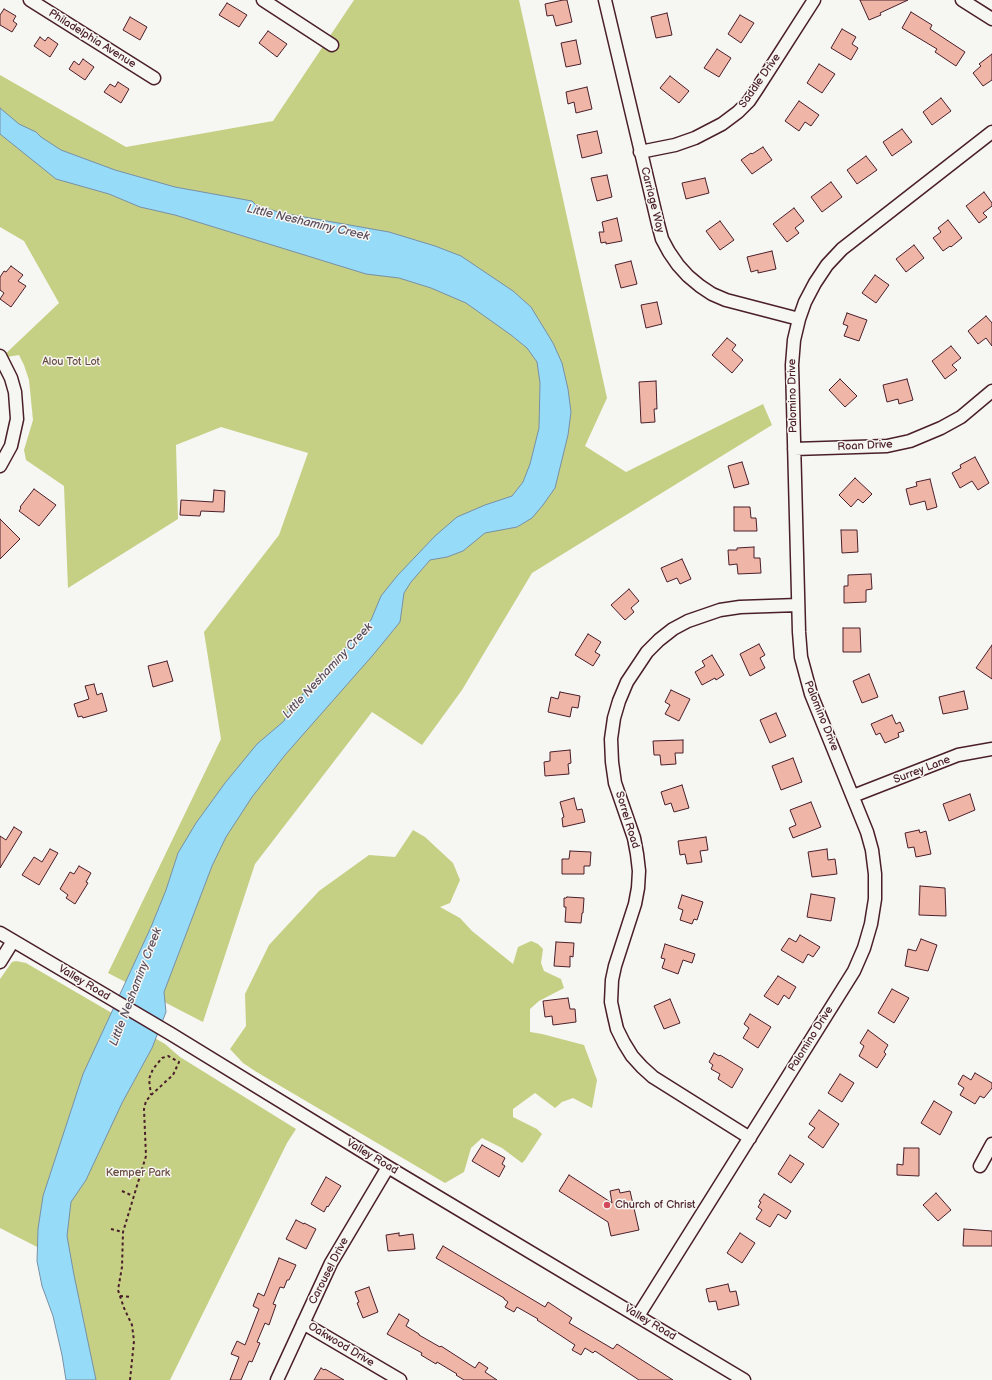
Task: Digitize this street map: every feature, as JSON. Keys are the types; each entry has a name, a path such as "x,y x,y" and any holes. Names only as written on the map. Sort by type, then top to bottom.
{"street":[{"name":"Philadelphia Avenue","path":"30,0 154,78"},
{"path":"263,0 332,45"},
{"name":"Carriage Way","path":"605,0 640,152 662,239 678,265 688,276 712,294 726,300 799,319"},
{"name":"Saddle Drive","path":"640,152 675,145 695,138 722,124 738,112 757,90 814,0"},
{"path":"962,0 992,19"},
{"name":"Palomino Drive","path":"638,1316 854,971 864,948 871,924 875,899 874,862 867,832 807,682 801,657 798,605 792,365 794,340 799,319 805,302 815,282 827,265 842,250 992,132"},
{"path":"0,356 11,378 15,392 17,413 15,432 11,446 0,466"},
{"name":"Roan Drive","path":"794,449 887,446 910,441 931,433 954,420 992,391"},
{"name":"Sorrel Road","path":"750,1138 653,1077 632,1056 617,1029 612,1002 612,980 635,904 639,871 634,838 615,783 611,739 614,718 627,682 647,652 673,629 688,621 720,610 740,607 798,605"},
{"name":"Surrey Lane","path":"853,796 958,756 992,749"},
{"name":"Valley Road","path":"0,933 171,1034 388,1167 744,1380"},
{"path":"0,962 13,941"},
{"path":"980,1166 992,1144"},
{"name":"Carousel Drive","path":"277,1380 335,1256 388,1167"},
{"name":"Oakwood Drive","path":"303,1323 400,1380"}],"path":[{"path":"130,1380 134,1341 132,1325 118,1290 122,1267 122,1232 146,1156 144,1109 146,1101 151,1094 173,1075 179,1062 168,1056 162,1058 153,1069 149,1079 151,1094"},
{"path":"122,1191 133,1196"},
{"path":"111,1229 122,1232"},
{"path":"120,1296 132,1297"}],"green space":[{"name":"Alou Tot Lot","path":"354,0 519,0 607,398 585,446 626,472 763,404 772,425 532,573 462,690 422,745 372,712 255,864 203,1022 108,973 221,739 204,632 279,535 308,453 221,427 176,445 178,519 68,588 64,486 26,460 24,450 33,420 29,380 19,355 1,358 59,303 24,241 0,227 0,75 126,147 273,121"},
{"path":"413,830 425,837 453,863 460,880 450,903 440,907 460,918 472,931 513,964 518,947 531,941 538,944 543,949 541,963 544,971 561,979 564,988 539,1001 530,1009 530,1032 584,1045 597,1080 592,1108 573,1098 562,1102 555,1108 535,1093 513,1109 513,1117 537,1129 542,1134 522,1163 502,1148 482,1138 471,1148 464,1172 445,1183 255,1071 243,1063 230,1049 246,1026 245,994 269,945 319,891 369,855 395,857"},
{"name":"Kemper Park","path":"16,961 26,963 165,1044 180,1057 296,1129 287,1143 170,1380 73,1380 45,1251 0,1228 0,979 12,962"}],"water":[{"name":"Little Neshaminy Creek","path":"0,108 19,124 36,132 61,150 115,170 175,187 252,201 256,205 282,213 389,232 435,246 461,256 513,291 531,307 553,343 562,363 568,389 571,412 568,435 555,488 543,505 532,518 517,527 485,533 463,551 447,557 430,560 411,582 404,593 400,622 285,755 252,797 226,837 212,866 164,992 166,1012 152,1048 122,1103 86,1180 71,1202 67,1236 96,1380 66,1380 53,1316 42,1286 37,1261 38,1229 43,1196 83,1074 151,927 166,890 178,853 196,823 225,783 257,744 284,721 289,709 371,620 381,596 397,576 435,536 457,517 485,505 512,496 523,482 530,464 539,428 540,383 537,362 527,348 466,303 431,288 399,278 366,274 175,215 140,207 109,194 56,179 0,134"}],"building":[{"path":"567,0 572,22 556,26 553,15 547,16 545,4"},
{"path":"860,0 908,0 880,13 881,15 869,20"},
{"path":"227,3 247,15 239,27 219,15"},
{"path":"4,9 16,16 13,21 17,24 12,32 0,25 0,15"},
{"path":"911,12 932,25 930,29 965,52 956,66 935,52 937,49 902,28"},
{"path":"667,13 672,35 656,38 651,17"},
{"path":"740,15 754,23 741,43 728,34"},
{"path":"130,17 147,27 140,40 123,30"},
{"path":"842,29 856,37 852,44 858,48 851,60 831,48"},
{"path":"268,31 287,44 277,57 259,43"},
{"path":"40,37 45,41 48,37 58,44 50,57 34,46"},
{"path":"576,40 581,64 566,67 561,43"},
{"path":"717,49 731,58 719,77 704,68"},
{"path":"992,54 992,80 983,86 973,73 981,66 979,64"},
{"path":"83,59 94,67 85,80 69,69 74,61 79,65"},
{"path":"819,64 835,74 822,93 807,83"},
{"path":"670,76 689,91 679,103 660,88"},
{"path":"118,82 129,89 121,103 104,92 110,84 115,87"},
{"path":"587,87 592,109 576,113 574,102 568,104 566,92"},
{"path":"941,98 951,111 932,125 923,112"},
{"path":"799,101 819,115 811,126 805,122 799,131 785,121"},
{"path":"902,129 912,142 892,156 883,142"},
{"path":"597,131 602,153 582,158 577,135"},
{"path":"763,147 772,160 752,174 741,160"},
{"path":"866,156 877,170 857,184 847,170"},
{"path":"607,175 612,197 597,201 591,178"},
{"path":"705,178 709,193 686,199 682,183"},
{"path":"831,182 842,197 822,212 811,197"},
{"path":"984,192 992,203 992,206 983,213 987,217 979,223 966,206"},
{"path":"794,208 804,221 795,228 799,233 787,242 773,224"},
{"path":"617,218 622,241 606,244 606,242 601,243 599,232 604,232 602,222"},
{"path":"948,220 962,238 951,247 950,246 943,251 933,238 941,232 938,228"},
{"path":"720,221 734,240 720,250 706,231"},
{"path":"914,245 924,258 906,272 896,259"},
{"path":"772,251 776,269 758,273 758,270 751,272 747,257"},
{"path":"631,261 637,284 621,288 615,265"},
{"path":"11,266 23,275 18,281 26,286 11,307 0,299 4,293 0,290 0,277 4,271 6,272"},
{"path":"875,275 889,285 876,303 862,293"},
{"path":"657,302 662,324 646,328 641,305"},
{"path":"847,313 867,320 859,341 844,336 848,326 843,324"},
{"path":"986,316 992,323 992,346 986,338 978,344 968,331"},
{"path":"727,338 736,345 732,350 743,360 732,373 712,355"},
{"path":"951,346 961,358 952,365 957,370 945,379 932,361"},
{"path":"840,379 857,396 845,407 829,390"},
{"path":"907,379 913,400 899,404 898,399 887,402 883,385"},
{"path":"656,381 657,409 654,409 655,422 641,423 639,382"},
{"path":"975,457 989,483 978,490 972,481 960,488 952,473 961,468 960,465"},
{"path":"742,462 749,484 734,488 728,466"},
{"path":"855,478 872,494 863,503 858,499 851,507 839,495"},
{"path":"930,479 937,507 927,510 925,501 910,505 906,489 917,486 916,482"},
{"path":"34,489 56,505 39,526 19,511 21,508 20,507"},
{"path":"214,490 225,491 224,512 201,511 200,516 180,515 181,500 213,502"},
{"path":"734,507 750,507 751,518 756,518 757,531 734,531"},
{"path":"0,519 20,539 0,559"},
{"path":"841,530 857,530 858,552 842,553"},
{"path":"754,547 754,558 760,558 761,573 738,574 737,564 729,565 728,550"},
{"path":"682,559 691,579 680,584 677,578 667,582 661,568"},
{"path":"871,574 872,589 866,590 866,602 844,603 844,586 848,586 848,575"},
{"path":"629,589 639,601 631,608 634,612 625,620 611,605"},
{"path":"843,628 860,628 861,652 843,652"},
{"path":"588,634 601,642 595,652 600,655 593,666 575,655"},
{"path":"759,644 765,655 760,658 765,668 750,676 740,654"},
{"path":"992,645 992,679 976,668"},
{"path":"712,655 724,675 716,680 715,678 702,685 695,672 705,666 702,661"},
{"path":"167,661 173,681 153,687 148,666"},
{"path":"869,674 878,697 862,703 853,681"},
{"path":"94,684 97,695 102,693 107,711 83,718 82,716 78,717 74,704 89,699 85,686"},
{"path":"671,690 690,699 679,721 665,714 670,705 665,702"},
{"path":"964,691 968,709 943,714 939,697"},
{"path":"560,692 580,696 578,708 572,707 570,717 548,712 551,697 558,699"},
{"path":"776,713 786,736 770,743 760,720"},
{"path":"892,715 896,724 900,722 904,731 898,733 899,737 885,743 880,733 876,735 871,724"},
{"path":"683,740 683,753 675,753 676,764 661,765 660,755 654,755 653,741"},
{"path":"570,750 571,763 568,764 569,774 545,776 544,762 550,761 550,752"},
{"path":"793,758 802,782 781,790 772,766"},
{"path":"682,785 689,808 674,812 671,803 665,805 661,792"},
{"path":"970,794 975,810 949,821 943,804"},
{"path":"574,798 577,810 582,809 585,822 563,827 562,818 564,817 560,802"},
{"path":"811,802 821,827 793,838 789,828 796,825 790,810"},
{"path":"14,827 22,832 0,868 0,836 6,840"},
{"path":"919,830 920,833 926,831 931,854 916,857 914,847 908,848 905,833"},
{"path":"706,837 708,850 700,851 702,862 687,864 685,854 680,855 678,841"},
{"path":"50,849 58,853 39,885 22,875 34,857 42,862"},
{"path":"827,849 828,860 835,859 837,874 812,877 808,852"},
{"path":"570,851 591,852 590,866 584,866 584,874 562,874 562,859 569,859"},
{"path":"79,866 91,873 86,882 88,883 75,904 66,898 68,895 60,889 70,872 74,874"},
{"path":"920,886 945,888 946,916 919,915"},
{"path":"811,894 835,898 831,921 807,917"},
{"path":"682,895 703,902 697,920 694,919 692,924 680,920 683,910 678,908"},
{"path":"564,898 584,898 581,923 565,922 566,907 564,907"},
{"path":"800,935 820,947 813,957 808,954 803,963 781,950 789,938 796,942"},
{"path":"921,939 937,945 928,971 905,966 908,949 916,951"},
{"path":"556,942 574,943 573,957 570,956 570,967 554,966"},
{"path":"665,944 695,954 692,963 683,960 678,974 662,968 665,959 661,958"},
{"path":"778,976 796,987 789,999 784,995 778,1005 764,996"},
{"path":"892,989 909,998 894,1023 878,1013"},
{"path":"568,998 570,1009 575,1009 576,1022 553,1025 552,1016 545,1017 543,1001"},
{"path":"670,999 680,1023 664,1029 654,1006"},
{"path":"750,1014 771,1027 758,1048 743,1038 749,1028 744,1024"},
{"path":"868,1030 888,1045 884,1052 886,1054 877,1068 859,1056 864,1046 860,1043"},
{"path":"714,1053 743,1069 732,1088 718,1079 720,1074 711,1069 713,1065 709,1062"},
{"path":"975,1073 992,1083 992,1088 984,1098 980,1096 975,1104 960,1095 964,1088 958,1084 963,1075 971,1080"},
{"path":"840,1074 854,1083 842,1102 828,1093"},
{"path":"934,1101 952,1112 940,1135 921,1123"},
{"path":"819,1110 839,1124 823,1148 808,1137 815,1128 809,1124"},
{"path":"482,1145 505,1158 502,1164 505,1166 499,1177 472,1161"},
{"path":"904,1148 919,1148 919,1176 897,1175 897,1164 903,1165"},
{"path":"790,1155 804,1164 791,1183 778,1174"},
{"name":"Church of Christ","path":"569,1175 612,1203 610,1191 619,1189 620,1193 630,1191 639,1230 611,1236 608,1222 559,1191"},
{"path":"326,1177 341,1186 324,1212 311,1204"},
{"path":"936,1193 951,1210 938,1221 923,1205"},
{"path":"764,1194 791,1211 786,1219 778,1214 770,1227 756,1219 762,1210 758,1207 761,1202 759,1201"},
{"path":"296,1220 316,1229 306,1249 286,1239"},
{"path":"964,1229 992,1231 992,1246 963,1246"},
{"path":"399,1233 399,1236 413,1234 415,1249 388,1251 386,1235"},
{"path":"740,1233 755,1243 742,1263 727,1253"},
{"path":"443,1246 545,1307 548,1302 572,1318 569,1323 613,1349 617,1344 673,1380 639,1380 595,1351 593,1353 585,1348 581,1355 572,1350 575,1345 537,1320 538,1319 517,1307 514,1312 505,1307 508,1302 504,1298 436,1258"},
{"path":"279,1258 296,1265 284,1288 280,1287 273,1304 276,1305 269,1325 265,1323 257,1342 260,1343 252,1362 249,1361 241,1380 230,1380 239,1357 231,1354 237,1341 245,1345 259,1309 253,1306 258,1293 264,1296"},
{"path":"728,1284 730,1292 736,1291 739,1305 718,1310 716,1301 709,1302 706,1289"},
{"path":"369,1287 378,1312 363,1318 357,1303 359,1302 355,1292"},
{"path":"399,1314 409,1320 406,1326 419,1335 440,1347 441,1346 475,1368 479,1362 488,1368 485,1372 497,1380 464,1380 437,1362 436,1364 421,1355 422,1353 387,1334"},
{"path":"321,1368 324,1370 325,1369 344,1380 314,1380"}],"place":[{"name":"Church of Christ","path":"607,1205"}]}
